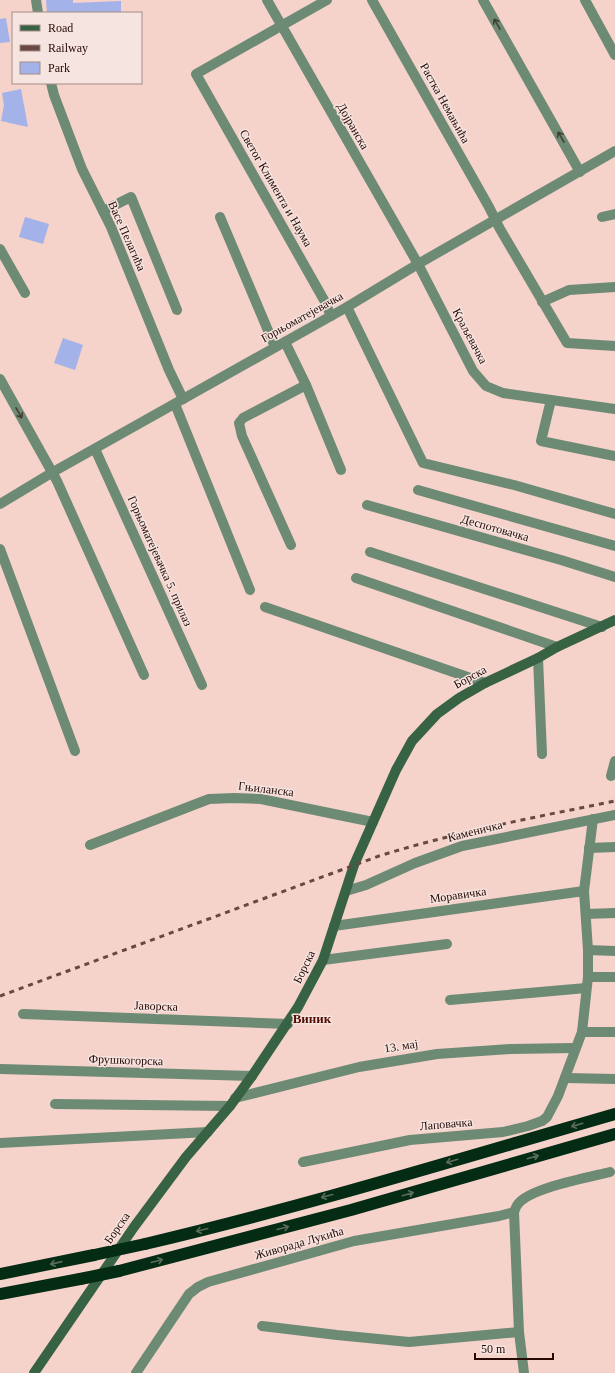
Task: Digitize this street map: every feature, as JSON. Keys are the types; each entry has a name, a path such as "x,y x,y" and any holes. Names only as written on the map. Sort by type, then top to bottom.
{"highway":[{"path":"0,1274 145,1244 235,1222 615,1114"},
{"path":"0,1294 119,1271 351,1210 615,1134"}],"street":[{"path":"36,0 38,12"},
{"name":"Дојранска","path":"267,0 418,264"},
{"path":"282,26 327,0"},
{"name":"Растка Немањића","path":"372,0 495,220 542,302 567,342 615,346"},
{"path":"483,0 580,172"},
{"path":"585,0 615,55"},
{"name":"Светог Климента и Наума","path":"282,26 196,74 324,300 330,316"},
{"name":"Васе Пелагића","path":"51,84 82,169 111,227 169,370 179,401 250,590"},
{"name":"Горњоматејевачка","path":"0,504 53,472 347,307 418,264 615,151"},
{"path":"103,211 131,197 176,310"},
{"path":"602,216 615,214"},
{"path":"220,217 275,347"},
{"path":"0,249 25,293"},
{"name":"Краљевачка","path":"418,264 473,371 486,386 503,393 615,409"},
{"path":"542,302 569,290 615,287"},
{"path":"347,307 423,463 514,485 615,514"},
{"path":"285,342 306,385 341,470"},
{"path":"0,379 53,472 144,675"},
{"path":"291,545 242,436 239,423 243,418 306,385"},
{"path":"551,400 541,441 615,456"},
{"name":"Горњоматејевачка 5. прилаз","path":"95,449 202,685"},
{"path":"418,490 615,546"},
{"name":"Деспотовачка","path":"367,505 615,577"},
{"path":"0,549 75,751"},
{"path":"370,552 602,627"},
{"path":"356,578 557,647"},
{"path":"265,607 484,683"},
{"name":"Борска","path":"34,1373 134,1227 186,1157 208,1132 252,1076 288,1024 323,960 354,865 396,770 412,742 438,714 459,698 484,683 615,620"},
{"path":"538,658 542,754"},
{"path":"611,776 615,761"},
{"name":"Гњиланска","path":"90,845 209,800 234,798 261,799 373,822"},
{"name":"Каменичка","path":"346,891 366,885 415,863 462,846 615,814"},
{"name":"Лаповачка","path":"304,1162 410,1140 494,1133 528,1126 542,1121 547,1117 565,1078 582,1032 588,977 588,950 584,891 594,819"},
{"path":"589,848 615,847"},
{"name":"Моравичка","path":"334,926 584,891"},
{"path":"586,914 615,913"},
{"path":"323,960 447,944"},
{"path":"588,950 615,951"},
{"path":"588,977 615,977"},
{"path":"450,1000 586,988"},
{"name":"Јаворска","path":"24,1014 288,1024"},
{"path":"582,1032 615,1032"},
{"name":"13. мај","path":"55,1104 232,1102 359,1066 437,1054 511,1049 575,1048"},
{"name":"Фрушкогорска","path":"0,1069 252,1076"},
{"path":"565,1078 615,1079"},
{"path":"0,1144 208,1132"},
{"path":"524,1373 519,1332 514,1212 518,1204 523,1199 541,1191 557,1185 610,1172"},
{"name":"Живорада Лукића","path":"136,1373 189,1294 208,1282 354,1241 492,1218 514,1212"},
{"path":"262,1326 409,1342 519,1332"}],"green space":[{"path":"46,0 73,0 73,3 121,1 121,12 47,12"},
{"path":"6,18 10,42 0,43 0,19"},
{"path":"21,89 28,127 1,121 4,105 2,93"},
{"path":"25,217 49,224 43,244 19,237"},
{"path":"63,338 83,345 75,370 54,363"}],"railway":[{"path":"0,996 379,856 467,832 615,801"}],"district":[{"name":"Виник","path":"312,1018"}]}
